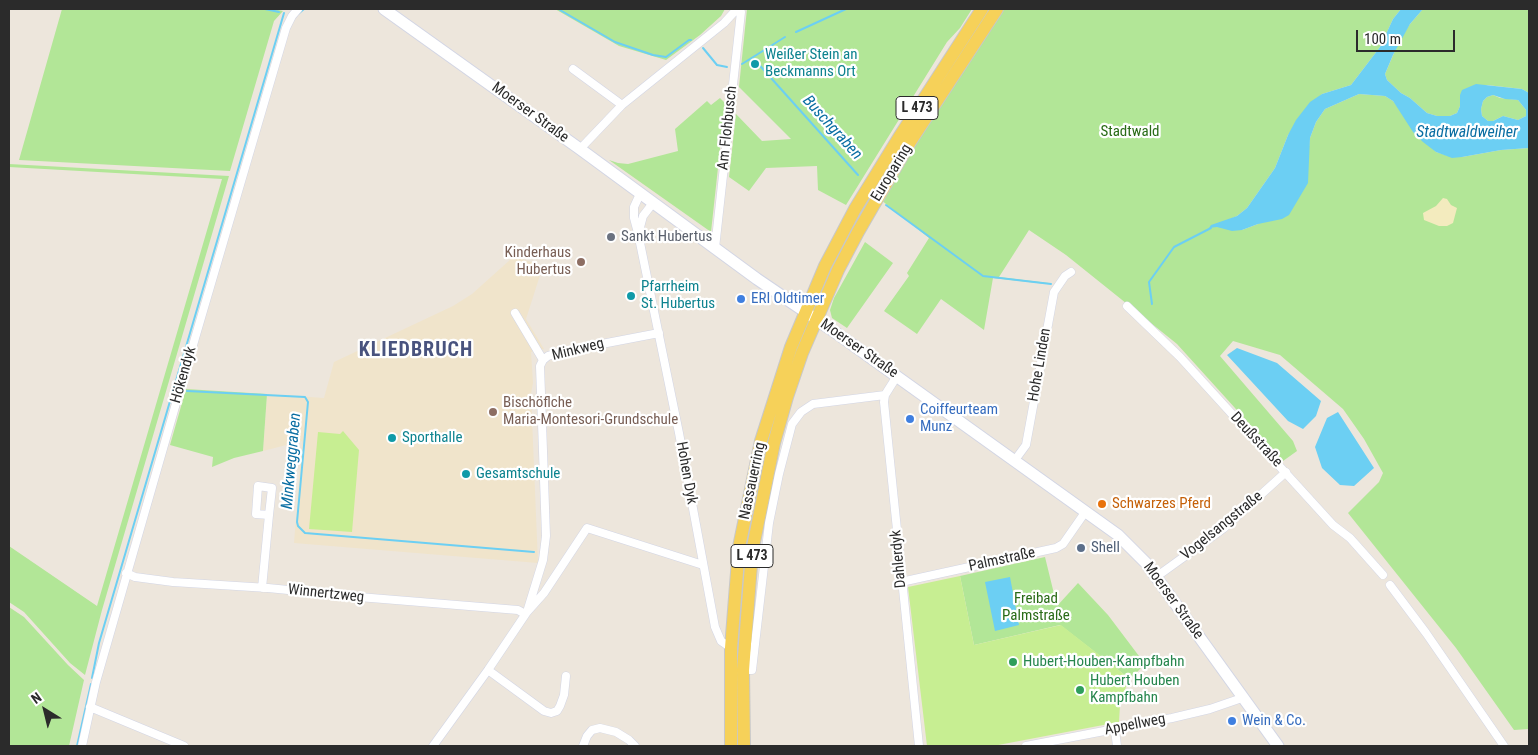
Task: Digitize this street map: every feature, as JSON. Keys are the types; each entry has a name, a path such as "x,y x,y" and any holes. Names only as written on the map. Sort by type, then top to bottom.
{"main road":[{"name":"Moerser Straße","path":"384,9 804,312 897,376 1118,535 1133,549 1156,577 1278,746"},
{"name":"Europaring","path":"804,312 826,266 864,196 982,9"},
{"name":"Europaring","path":"817,320 838,270 878,196 936,101 997,9"},
{"name":"Nassauerring","path":"731,746 731,648 740,547 762,441 775,394 804,312"},
{"name":"Nassauerring","path":"744,746 752,552 762,496 787,397 802,353 817,320"}],"street":[{"name":"Hökendyk","path":"82,746 90,707 126,572 286,28 298,9"},
{"name":"Am Flohbusch","path":"580,149 622,104 724,23 738,9 742,12 715,248"},
{"path":"573,69 622,104"},
{"name":"Hohen Dyk","path":"640,194 634,208 634,218 659,333 715,627 720,641 731,648"},
{"path":"638,233 643,216 653,203"},
{"name":"Hohe Linden","path":"1015,460 1026,445 1054,292 1065,276 1071,272"},
{"name":"Deußstraße","path":"1127,306 1180,356 1333,525 1350,538 1383,575"},
{"path":"515,314 542,360"},
{"name":"Minkweg","path":"526,613 543,560 546,536 539,376 542,360 560,352 659,333"},
{"path":"885,395 897,376"},
{"name":"Nassauerring","path":"748,670 769,523 792,424 801,412 813,404 885,395"},
{"name":"Dahlerdyk","path":"885,395 901,582 919,746"},
{"name":"Vogelsangstraße","path":"1156,577 1224,528 1286,472"},
{"name":"Palmstraße","path":"901,582 1056,548 1063,544 1086,511"},
{"path":"262,588 269,515"},
{"name":"Minkweg","path":"433,746 488,670 526,613 544,593 587,528 703,565"},
{"name":"Winnertzweg","path":"126,572 135,577 173,582 518,610 526,613"},
{"path":"1390,585 1504,746"},
{"path":"488,670 544,711 551,713 557,711 560,706 564,695 566,676"},
{"name":"Appellweg","path":"1026,746 1115,730 1210,709 1242,698"},
{"path":"90,707 184,746"},
{"path":"583,746 592,730 600,728 616,732 629,740 634,746"},
{"path":"1115,730 1117,746"}],"shaded area":[{"path":"519,258 543,266 526,319 544,349 531,352 538,563 294,543 302,441 263,451 267,394 324,398 334,362 453,306 472,294 511,259"}],"green space":[{"path":"62,9 273,9 283,11 274,21 230,171 19,160"},
{"path":"555,9 725,9 721,16 700,35 666,60 619,46"},
{"path":"747,9 972,9 960,28 947,42 846,205 818,190 817,166 766,168 749,191 729,177 736,114 762,141 791,139 739,87"},
{"name":"Stadtwald","path":"1001,9 1401,9 1393,19 1380,47 1351,85 1322,94 1288,135 1275,168 1247,208 1237,216 1226,221 1242,230 1258,224 1308,155 1310,138 1316,122 1325,109 1359,94 1385,96 1393,101 1436,152 1452,157 1462,157 1501,150 1529,148 1529,729 1514,730 1456,648 1348,513 1379,482 1383,473 1364,439 1343,409 1280,355 1233,341 1220,356 1293,441 1297,451 1283,461 1177,344 1066,255 1029,230 999,277 1049,283 993,278 984,330 941,299 917,334 884,311 909,276 907,273 929,238 881,200 914,144"},
{"path":"1423,9 1529,9 1529,93 1522,89 1487,85 1460,95 1460,106 1457,113 1450,116 1437,116 1427,113 1410,98 1401,93 1387,80 1385,74 1400,39"},
{"path":"1493,95 1500,98 1518,100 1526,110 1526,116 1518,120 1503,116 1493,121 1488,121 1482,116 1481,109 1483,101"},
{"path":"720,98 725,103 711,232 609,160 628,164 678,151 675,129 707,101 711,105"},
{"path":"9,164 229,176 102,610 85,675 70,663 24,612 9,602 9,546 97,606 222,179 9,167"},
{"path":"865,242 893,263 847,328 832,318 830,310 834,298"},
{"path":"186,389 267,394 263,451 234,458 212,467 213,457 170,445"},
{"path":"343,431 359,450 352,532 309,529 318,432 340,434"},
{"name":"Freibad Palmstraße","path":"1045,557 1057,606 1078,583 1108,615 1145,664 1130,679 1060,625 974,645 960,576"},
{"name":"Hubert-Houben-Kampfbahn","path":"960,576 974,645 1061,625 1130,679 1120,705 1119,722 993,746 927,746 908,587"},
{"path":"9,607 24,617 84,680 69,746 9,746"}],"sand":[{"path":"1443,198 1447,199 1451,205 1457,208 1453,223 1447,226 1439,226 1424,220 1423,213 1436,206"}],"water":[{"name":"Stadtwaldweiher","path":"1401,9 1423,9 1410,24 1393,55 1385,74 1387,80 1427,113 1437,116 1450,116 1457,113 1462,90 1476,84 1522,89 1529,93 1529,148 1501,150 1452,158 1436,152 1423,142 1413,132 1393,101 1385,96 1359,94 1325,109 1316,122 1310,138 1308,183 1289,215 1282,219 1258,224 1242,230 1232,231 1217,227 1209,228 1211,225 1237,216 1247,208 1275,168 1296,120 1310,102 1322,94 1351,85 1380,47 1393,19","holes":["1493,95 1505,99 1518,100 1526,110 1526,116 1518,120 1503,116 1493,121 1488,121 1482,116 1483,101 1487,97"]},
{"path":"1237,348 1277,363 1321,401 1316,416 1303,429 1288,421 1227,355"},
{"path":"1338,412 1374,468 1354,486 1340,485 1322,468 1315,447 1327,418"},
{"path":"1010,577 1019,625 995,631 985,582"}],"waterway":[{"path":"265,9 279,12"},
{"path":"298,14 304,9"},
{"name":"Buschgraben","path":"796,32 846,9"},
{"path":"560,10 615,42 653,55 666,57 691,40"},
{"path":"92,678 99,643 284,13"},
{"name":"Buschgraben","path":"742,64 785,37"},
{"path":"703,48 717,65 727,67"},
{"name":"Buschgraben","path":"754,59 858,175"},
{"name":"Buschgraben","path":"886,205 983,276 1051,284"},
{"path":"1152,304 1149,282 1174,247 1211,228"},
{"name":"Minkweggraben","path":"187,391 305,397 308,402 297,522 298,526 305,533 534,552"},
{"path":"77,746 91,684"}],"place":[{"name":"Weißer Stein an Beckmanns Ort","path":"755,64"},
{"name":"Sankt Hubertus","path":"611,237"},
{"name":"Kinderhaus Hubertus","path":"581,262"},
{"name":"Pfarrheim St. Hubertus","path":"631,296"},
{"name":"ERI Oldtimer","path":"741,299"},
{"name":"Bischöflche Maria-Montesori-Grundschule","path":"493,412"},
{"name":"Coiffeurteam Munz","path":"910,419"},
{"name":"Sporthalle","path":"392,438"},
{"name":"Gesamtschule","path":"466,474"},
{"name":"Schwarzes Pferd","path":"1102,504"},
{"name":"Shell","path":"1081,548"},
{"name":"Hubert-Houben-Kampfbahn","path":"1013,662"},
{"name":"Hubert Houben Kampfbahn","path":"1080,690"},
{"name":"Wein & Co.","path":"1232,721"}],"district":[{"name":"KLIEDBRUCH","path":"416,351"}]}
